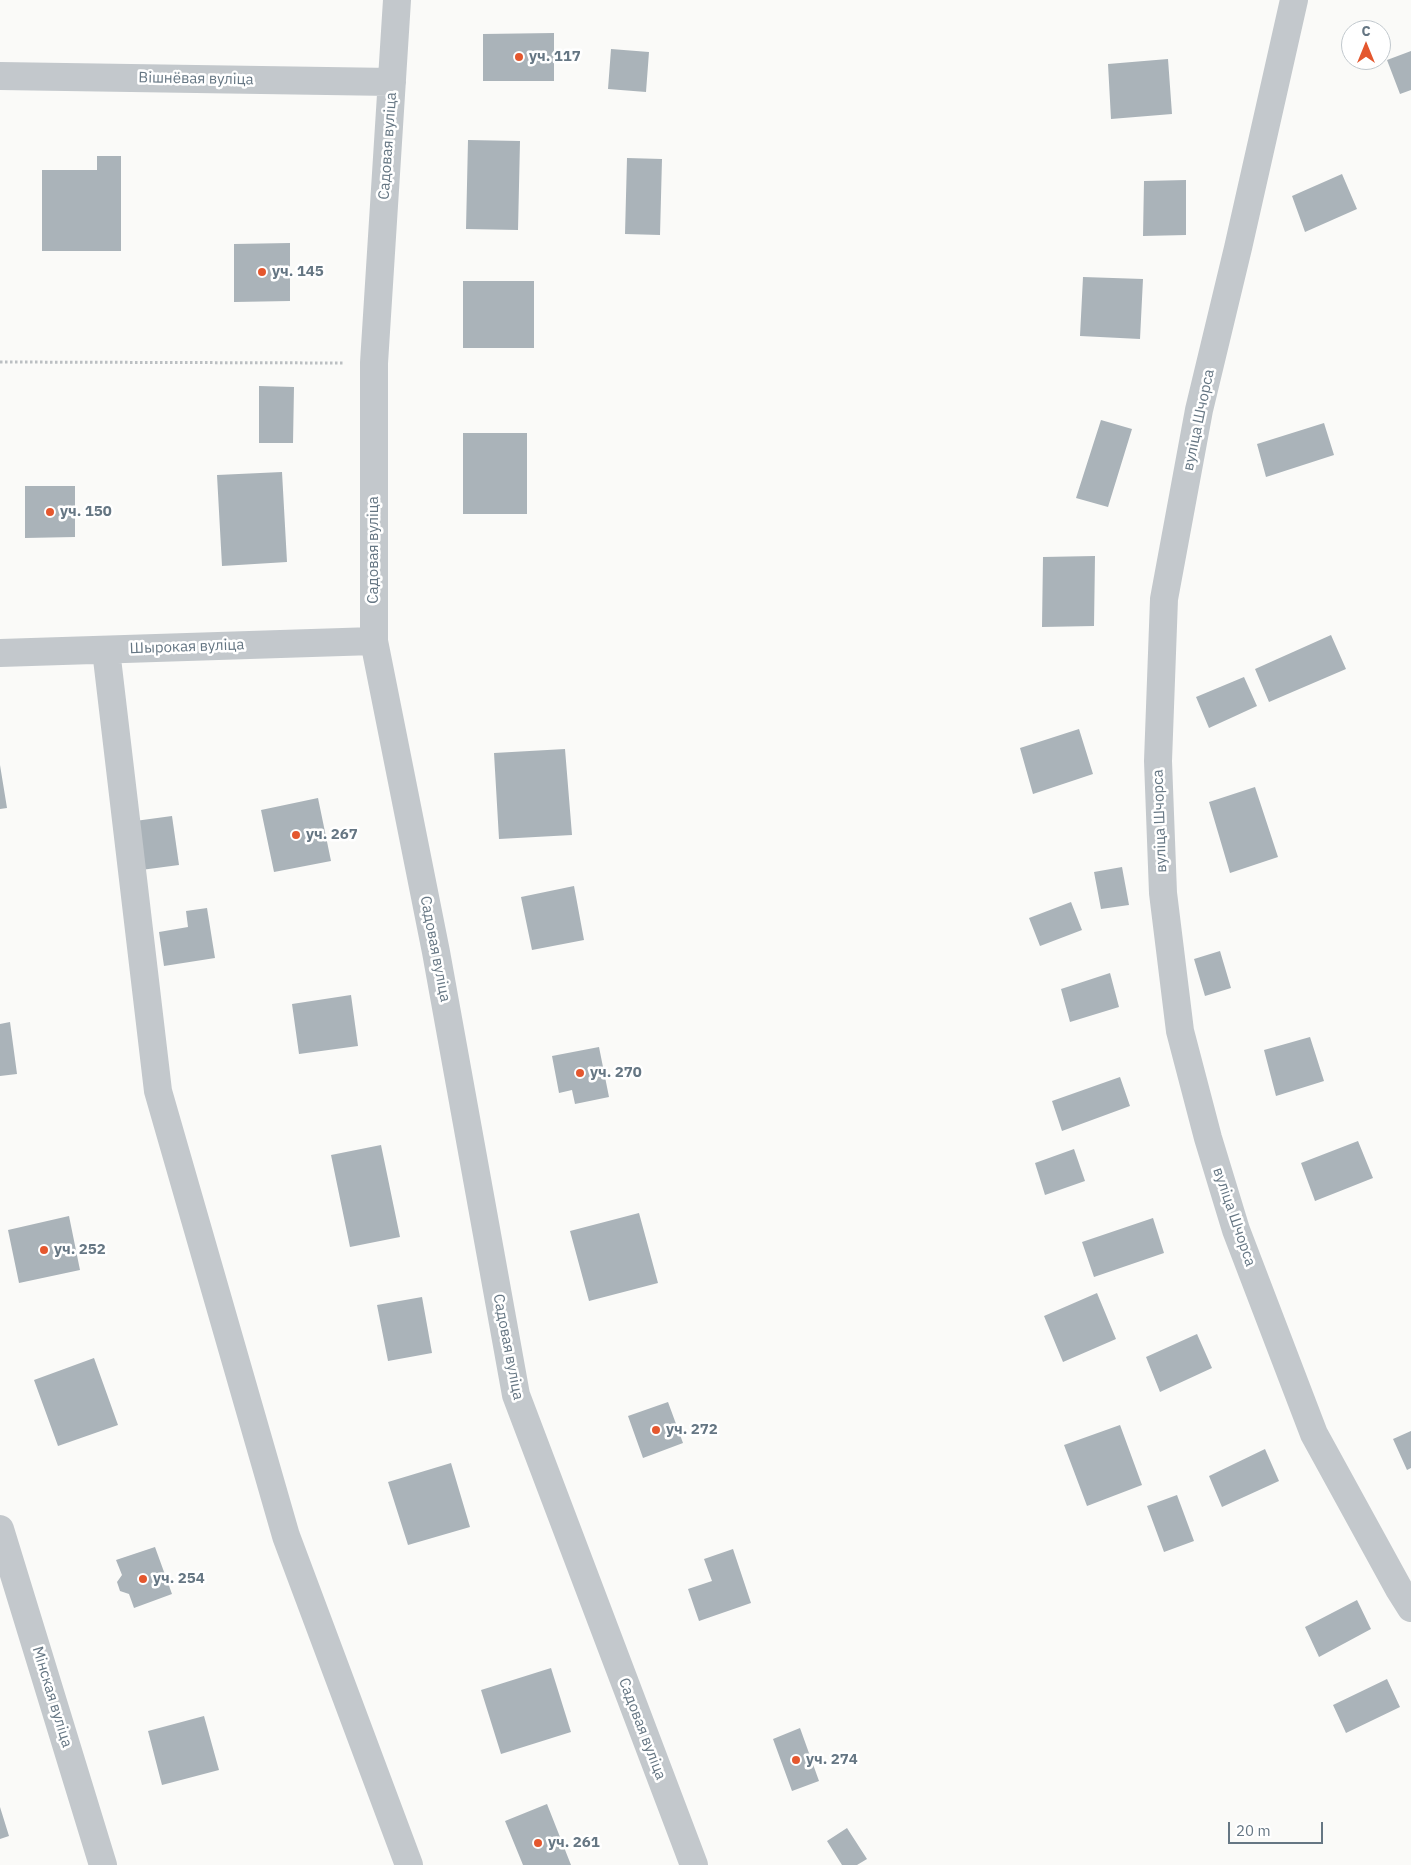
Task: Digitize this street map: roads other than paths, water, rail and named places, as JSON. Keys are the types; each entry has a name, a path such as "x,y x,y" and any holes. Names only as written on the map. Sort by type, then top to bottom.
{"street":[{"name":"Садовая вуліца","path":"397,0 374,363 374,641 436,952 516,1395 694,1865"},
{"name":"вуліца Шчорса","path":"1294,0 1199,410 1164,599 1158,761 1163,893 1180,1031 1208,1138 1236,1230 1314,1434 1411,1608"},
{"name":"Вішнёвая вуліца","path":"0,76 392,82"},
{"name":"Шырокая вуліца","path":"0,653 374,641"},
{"path":"106,650 158,1091 286,1536 409,1865"},
{"name":"Мінская вуліца","path":"0,1529 103,1865"}],"place":[{"name":"уч. 117","path":"519,57"},
{"name":"уч. 145","path":"262,272"},
{"name":"уч. 150","path":"50,512"},
{"name":"уч. 267","path":"296,835"},
{"name":"уч. 270","path":"580,1073"},
{"name":"уч. 252","path":"44,1250"},
{"name":"уч. 272","path":"656,1430"},
{"name":"уч. 254","path":"143,1579"},
{"name":"уч. 274","path":"796,1760"},
{"name":"уч. 261","path":"538,1843"}]}
